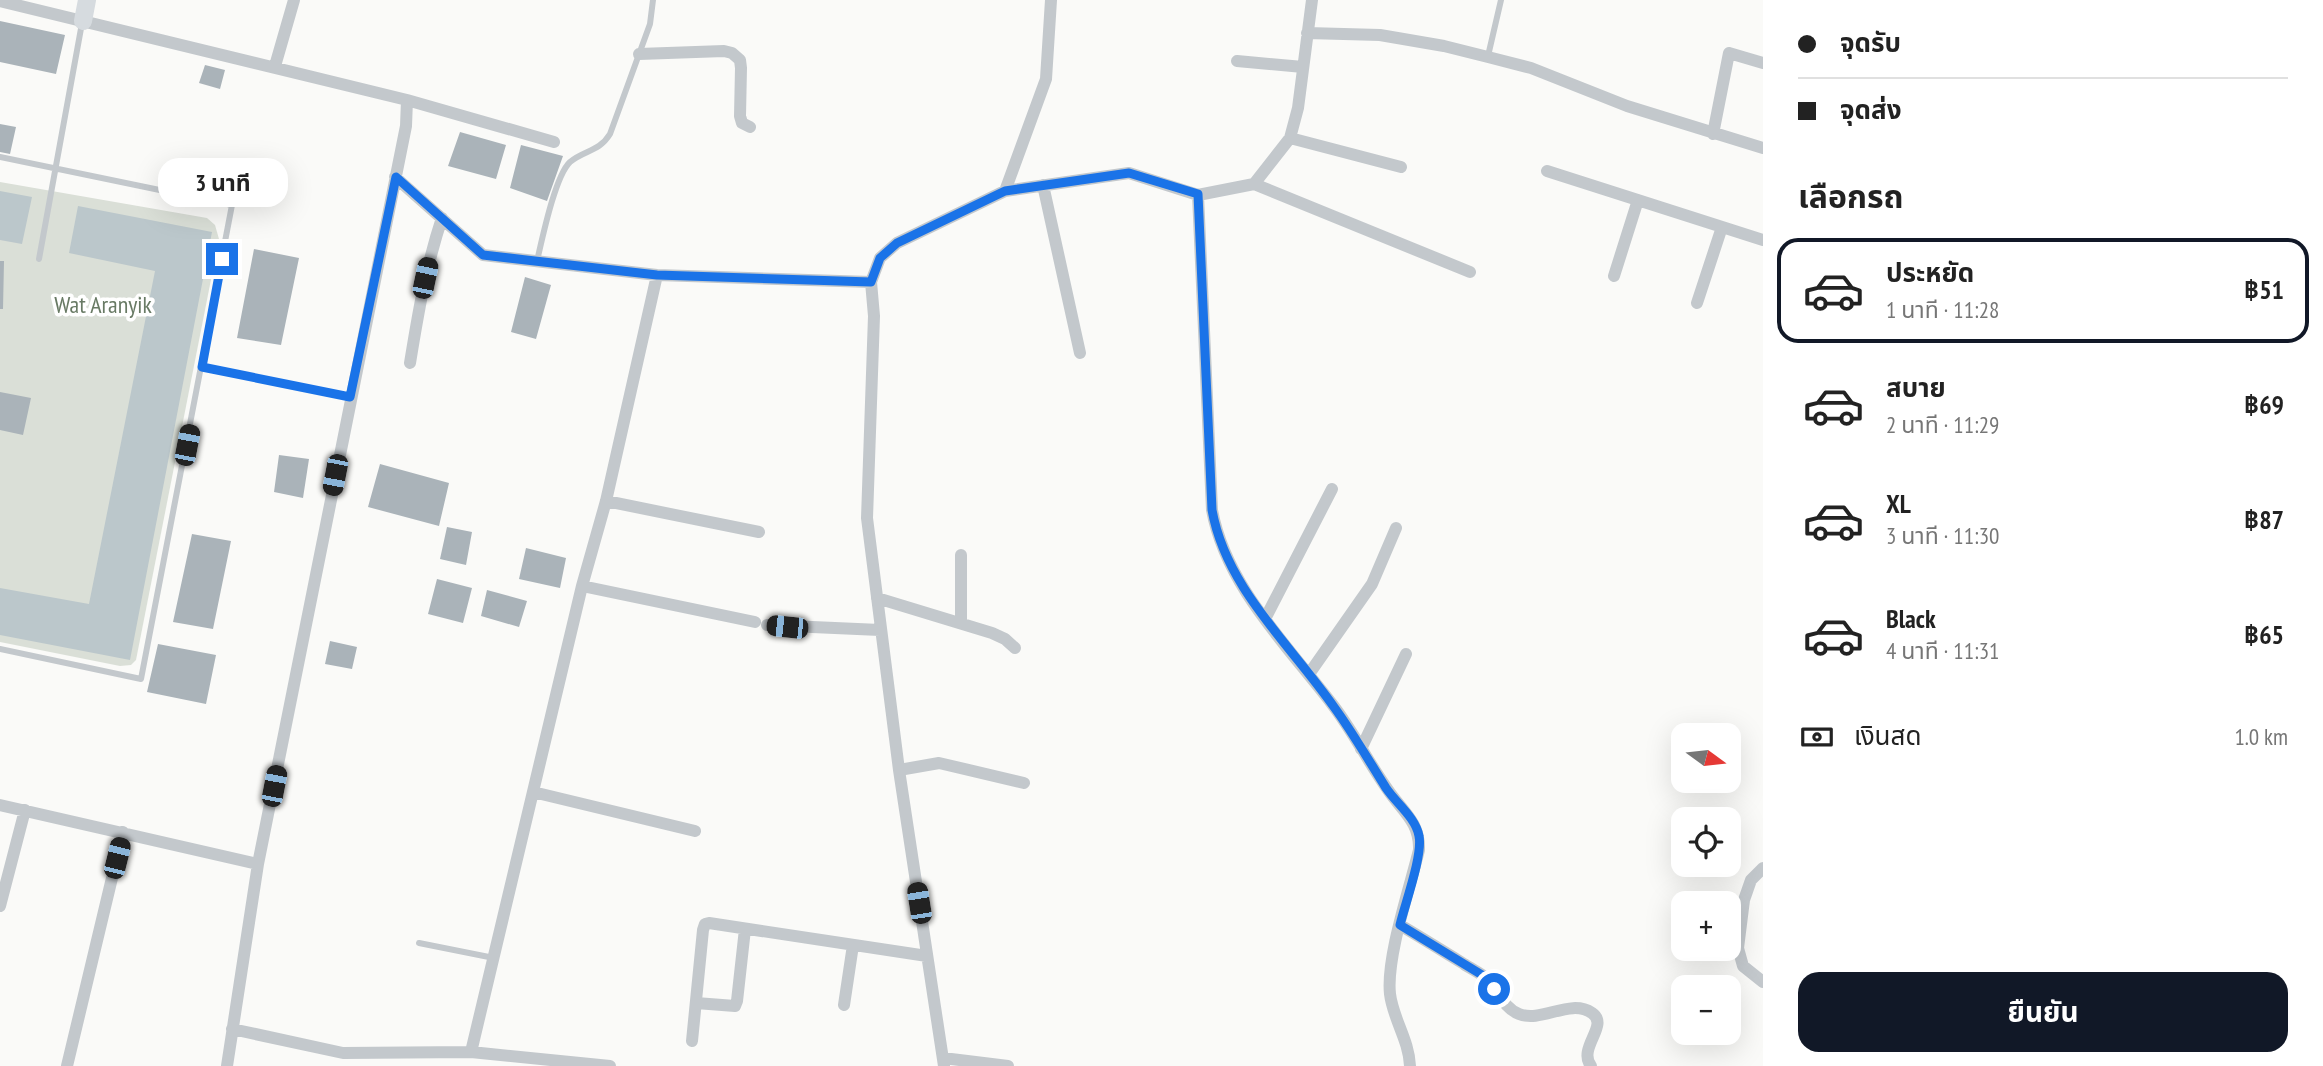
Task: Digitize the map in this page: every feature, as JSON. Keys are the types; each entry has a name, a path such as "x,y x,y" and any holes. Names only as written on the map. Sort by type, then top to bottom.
{"street":[{"path":"83,21 87,0"},
{"path":"275,66 294,0"},
{"path":"1005,191 1046,79 1051,0"},
{"path":"1254,184 1290,138 1298,108 1312,0"},
{"path":"0,1 275,66 554,142"},
{"path":"1307,33 1380,35 1488,57 1531,68 1627,106 1763,148"},
{"path":"639,54 732,53 740,60 740,116 742,123 750,127"},
{"path":"1713,134 1729,53 1763,63"},
{"path":"1237,61 1303,67"},
{"path":"227,1066 258,864 406,126 407,100"},
{"path":"1290,138 1401,167"},
{"path":"1547,170 1763,240"},
{"path":"1008,1066 944,1062 927,956 899,770 867,518 874,316 871,282 880,258 897,243 1005,191 1129,173 1198,194 1254,184 1470,272"},
{"path":"396,177 483,255 657,275 871,282"},
{"path":"1043,186 1080,353"},
{"path":"1198,194 1212,510 1216,534 1228,562 1265,619 1334,707 1388,792 1414,824 1419,836 1419,850 1391,964 1390,992 1397,1022 1409,1047 1410,1066"},
{"path":"1614,276 1638,200"},
{"path":"410,363 430,253 442,218"},
{"path":"1697,303 1721,227"},
{"path":"471,1052 582,586 606,501 657,275"},
{"path":"1265,619 1332,489"},
{"path":"606,501 759,532"},
{"path":"1308,674 1372,584 1396,528"},
{"path":"961,555 961,622"},
{"path":"582,586 761,624 880,630"},
{"path":"877,598 992,633 1015,648"},
{"path":"1362,749 1406,654"},
{"path":"899,770 939,763 1024,783"},
{"path":"533,792 695,831"},
{"path":"0,804 258,864"},
{"path":"0,906 25,810"},
{"path":"67,1066 123,832"},
{"path":"1763,868 1751,880 1744,900 1738,948 1743,966 1763,982"},
{"path":"692,1041 705,924 927,956"},
{"path":"1400,925 1487,978 1504,1004 1517,1013 1531,1017 1576,1008 1592,1013 1597,1019 1597,1031 1587,1053 1591,1066"},
{"path":"696,1003 735,1006 745,929"},
{"path":"844,1005 853,946"},
{"path":"232,1029 343,1053 435,1059 471,1052 510,1061 610,1066"}],"lane":[{"path":"537,261 552,199 569,163 604,144 610,134 650,24 653,0"},
{"path":"1488,57 1501,0"},
{"path":"38,259 83,21"},
{"path":"0,157 232,205 141,679 0,649"},
{"path":"202,367 350,397"},
{"path":"419,943 494,958"}],"green space":[{"name":"Wat Aranyik","path":"0,182 207,218 215,225 219,239 136,660 131,665 120,666 0,642"}],"shaded area":[{"path":"0,191 32,197 22,244 0,240"},
{"path":"78,206 212,232 130,660 0,635 0,588 89,604 155,271 69,253"}],"building":[{"path":"0,21 65,35 56,74 0,62"},
{"path":"205,65 225,70 220,89 199,83"},
{"path":"0,124 16,127 10,154 0,152"},
{"path":"460,132 506,145 496,179 448,166"},
{"path":"521,145 563,156 547,201 510,188"},
{"path":"254,249 299,258 281,345 237,338"},
{"path":"0,261 4,261 3,309 0,309"},
{"path":"525,277 551,285 536,339 511,332"},
{"path":"0,392 31,398 23,435 0,430"},
{"path":"279,455 309,459 303,498 274,492"},
{"path":"380,464 449,483 439,526 368,507"},
{"path":"447,527 472,532 466,565 440,559"},
{"path":"192,534 231,541 213,629 173,622"},
{"path":"526,548 566,558 560,588 519,579"},
{"path":"437,579 472,588 463,623 428,614"},
{"path":"487,590 527,601 519,627 481,616"},
{"path":"330,641 357,647 352,669 325,664"},
{"path":"158,644 216,655 206,704 147,692"}],"route":[{"path":"222,259 202,367 350,397 396,177 483,255 657,275 871,282 880,258 897,243 1005,191 1129,173 1198,194 1212,510 1216,534 1228,562 1265,619 1334,707 1388,792 1414,824 1419,836 1419,850 1400,925 1487,978 1494,989"}]}
